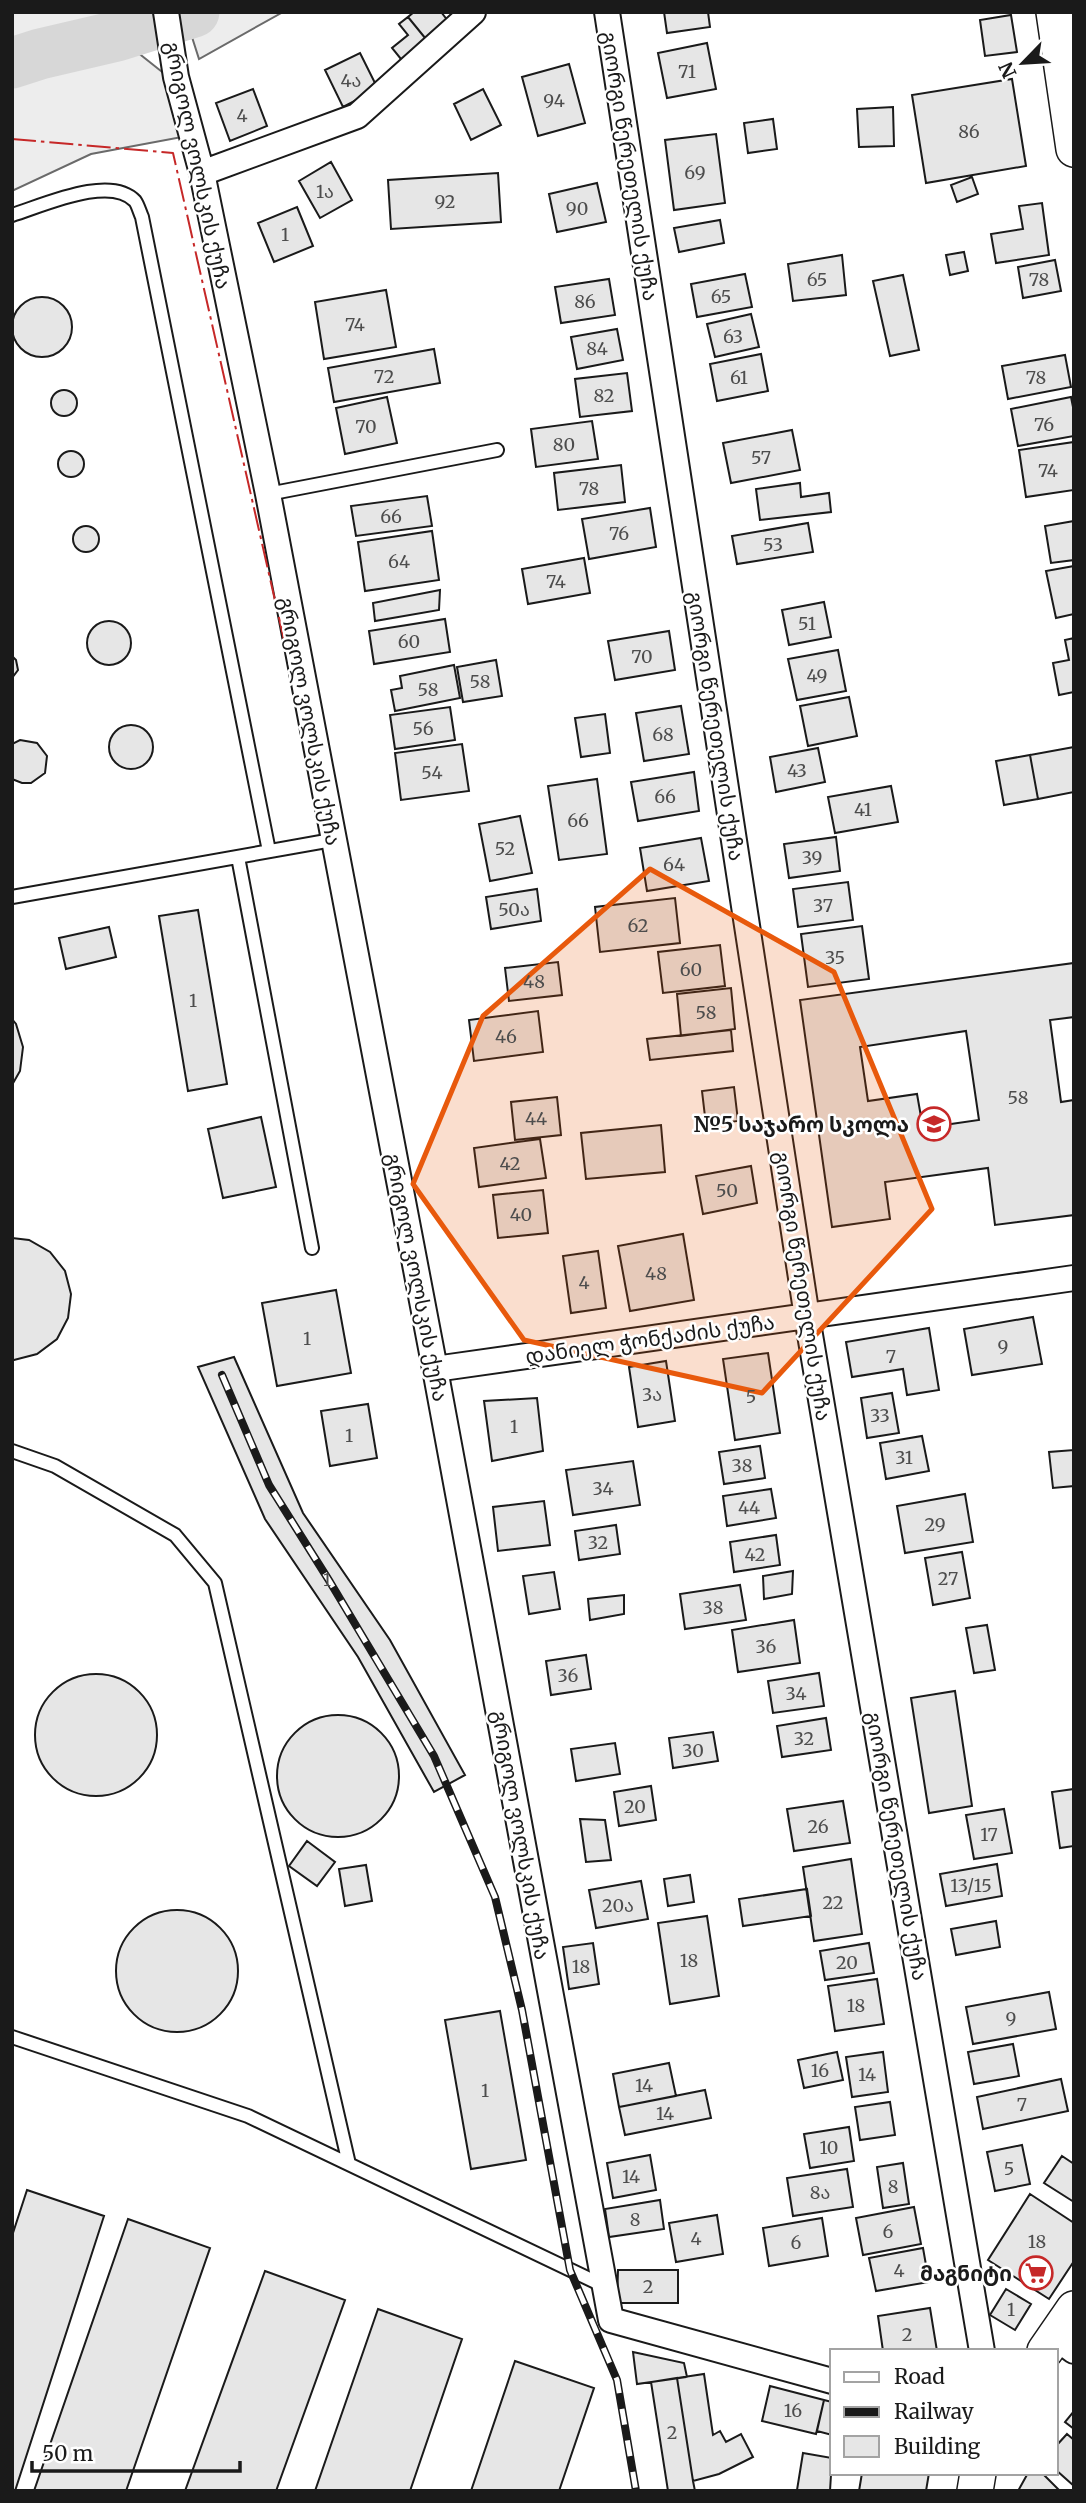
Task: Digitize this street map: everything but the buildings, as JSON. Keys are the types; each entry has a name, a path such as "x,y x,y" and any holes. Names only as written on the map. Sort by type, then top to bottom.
{"main road":[{"path":"1054,12 1074,149"},
{"path":"1058,2346 1074,2309"}],"street":[{"name":"გრიგოლ ვოლსკის ქუჩა","path":"166,12 176,77 202,173 268,494 435,1369 611,2320 830,2380"},
{"path":"202,173 357,116 473,12"},
{"name":"გიორგი წერეთელის ქუჩა","path":"607,12 807,1317 982,2349"},
{"name":"დანიელ ჭონქაძის ქუჩა","path":"435,1369 1074,1278"}],"lane":[{"path":"12,215 98,189 116,190 135,201 142,217 269,852"},
{"path":"268,494 497,450"},
{"path":"12,897 332,840"},
{"path":"237,857 312,1248"},
{"path":"12,1451 55,1466 175,1535 215,1583 349,2164"},
{"path":"12,2037 248,2116 605,2286"}],"highlighted area":[{"path":"650,869 834,972 932,1209 762,1393 524,1340 413,1184 483,1016"}],"shaded area":[{"path":"12,12 137,12 117,36 166,75 182,137 91,154 12,191"},
{"path":"184,12 283,12 199,59"}],"waterway":[{"path":"12,63 117,36 194,12"}],"railway":[{"path":"222,1375 269,1485 434,1756 495,1897 522,2010 570,2270 617,2380 636,2491"}],"power":[{"path":"12,139 173,153 287,653"}],"place":[{"name":"№5 საჯარო სკოლა","path":"934,1124"},
{"name":"მაგნიტი","path":"1036,2273"}]}
